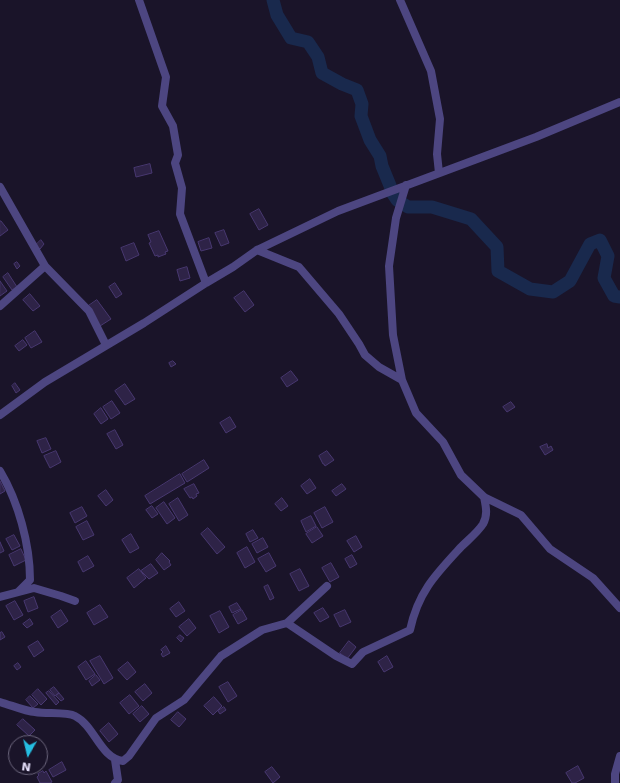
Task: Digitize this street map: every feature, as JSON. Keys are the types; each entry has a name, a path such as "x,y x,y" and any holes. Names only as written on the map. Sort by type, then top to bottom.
{"street":[{"path":"139,0 166,77 162,106 173,126 176,140 178,155 175,163 182,188 180,214 206,282"},
{"path":"400,0 431,71 440,119 437,154 439,173"},
{"path":"0,415 45,382 144,323 206,282 233,267 257,250 338,211 536,137 620,102"},
{"path":"406,185 396,218 389,266 393,335 402,380 416,413 444,442 461,475 484,497 521,516 550,549 593,578 620,608"},
{"path":"0,187 45,266 89,310 106,345"},
{"path":"257,250 299,267 339,314 366,355 379,367 402,380"},
{"path":"0,306 45,266"},
{"path":"0,471 18,508 30,563 30,580 18,592"},
{"path":"287,623 336,656 352,664 363,652 410,630 413,616 421,595 433,577 482,525 486,513 484,497"},
{"path":"0,702 34,712 76,716 84,723 108,754 115,760 123,761 129,756 156,718 184,700 221,656 262,630 287,623 327,586"},
{"path":"0,597 34,588 75,602"},
{"path":"615,783 615,774 620,756"},
{"path":"115,760 118,780 115,783"}],"building":[{"path":"150,164 152,173 136,177 134,168"},
{"path":"259,209 268,225 259,230 250,214"},
{"path":"0,221 8,230 0,236"},
{"path":"224,230 229,243 221,246 215,233"},
{"path":"159,231 168,251 165,252 166,254 158,257 158,255 155,256 149,243 151,242 148,235"},
{"path":"209,238 212,248 201,251 198,242"},
{"path":"41,240 44,244 40,249 36,245"},
{"path":"134,243 139,255 126,261 121,248"},
{"path":"17,262 20,266 17,269 14,264"},
{"path":"187,267 190,278 180,281 177,270"},
{"path":"8,273 17,287 12,290 3,277"},
{"path":"0,281 7,291 0,296"},
{"path":"115,283 122,294 116,298 109,287"},
{"path":"244,291 254,305 245,312 234,298"},
{"path":"30,294 40,306 33,311 23,300"},
{"path":"97,300 111,319 100,326 87,307"},
{"path":"35,331 42,342 31,348 25,338"},
{"path":"23,340 27,345 19,351 15,346"},
{"path":"173,361 176,364 171,367 169,363"},
{"path":"291,371 298,380 287,387 281,378"},
{"path":"15,383 20,390 16,393 12,386"},
{"path":"125,384 135,399 125,405 115,391"},
{"path":"112,401 120,413 111,419 103,407"},
{"path":"511,402 515,407 507,412 503,407"},
{"path":"101,408 108,419 101,424 94,414"},
{"path":"230,417 236,427 226,433 220,423"},
{"path":"115,430 123,445 116,449 107,434"},
{"path":"46,438 51,449 42,453 37,441"},
{"path":"547,444 548,448 551,446 553,450 545,455 540,447"},
{"path":"56,451 61,462 50,468 44,456"},
{"path":"327,451 334,460 325,466 319,456"},
{"path":"204,460 209,468 187,482 182,474"},
{"path":"180,474 185,483 150,504 145,496"},
{"path":"310,479 316,488 307,494 301,486"},
{"path":"0,481 5,491 0,494"},
{"path":"194,484 199,493 196,494 197,496 193,499 192,497 190,498 184,489"},
{"path":"342,484 346,489 336,496 332,491"},
{"path":"106,490 113,500 106,506 98,496"},
{"path":"178,498 188,515 179,521 169,504"},
{"path":"282,498 288,506 281,511 275,504"},
{"path":"164,502 175,518 167,524 156,508"},
{"path":"152,506 158,514 152,518 146,510"},
{"path":"82,507 87,516 75,523 70,513"},
{"path":"325,507 333,522 322,528 314,513"},
{"path":"311,516 316,526 306,532 301,521"},
{"path":"87,521 94,535 83,540 76,527"},
{"path":"317,527 323,536 312,543 306,534"},
{"path":"208,528 225,547 217,554 201,534"},
{"path":"253,530 258,538 250,542 246,534"},
{"path":"131,534 139,548 130,553 122,540"},
{"path":"14,535 20,546 12,550 6,539"},
{"path":"356,536 362,547 354,552 347,541"},
{"path":"263,538 268,547 257,553 252,544"},
{"path":"0,542 4,551 0,553"},
{"path":"247,547 255,562 245,568 237,553"},
{"path":"21,549 26,560 14,566 9,555"},
{"path":"162,553 170,561 169,562 171,565 164,570 156,560"},
{"path":"269,553 276,566 266,572 258,559"},
{"path":"352,555 357,564 350,568 345,559"},
{"path":"88,556 94,566 83,572 78,562"},
{"path":"331,563 339,577 330,582 322,568"},
{"path":"151,564 158,573 149,579 141,571"},
{"path":"139,569 146,578 134,588 127,578"},
{"path":"300,569 309,586 299,591 290,574"},
{"path":"268,585 274,598 270,600 264,587"},
{"path":"34,597 38,608 28,612 24,601"},
{"path":"15,601 23,615 14,620 6,606"},
{"path":"179,602 185,611 176,617 170,609"},
{"path":"237,603 241,609 232,613 229,607"},
{"path":"100,605 108,617 94,625 87,613"},
{"path":"323,608 329,617 320,622 314,613"},
{"path":"61,610 68,621 58,628 51,617"},
{"path":"242,610 247,619 238,624 233,615"},
{"path":"345,610 351,622 340,627 334,615"},
{"path":"220,611 229,627 219,633 210,616"},
{"path":"30,619 33,624 27,628 23,624"},
{"path":"189,619 196,628 187,636 179,627"},
{"path":"2,632 5,637 0,640 0,633"},
{"path":"180,635 184,638 181,642 177,638"},
{"path":"38,641 44,650 34,657 28,647"},
{"path":"349,641 356,647 347,659 340,653"},
{"path":"166,646 170,653 163,657 161,654 163,652 161,650"},
{"path":"100,656 113,678 104,684 90,661"},
{"path":"387,656 393,667 384,672 378,662"},
{"path":"86,661 95,674 86,680 78,667"},
{"path":"128,662 136,672 127,680 118,670"},
{"path":"18,663 21,667 17,670 14,666"},
{"path":"96,675 100,680 92,686 89,681"},
{"path":"228,682 237,696 228,702 219,687"},
{"path":"145,684 152,693 143,701 135,692"},
{"path":"54,687 59,693 55,696 50,690"},
{"path":"38,689 47,699 41,705 32,695"},
{"path":"49,691 59,702 56,705 46,693"},
{"path":"59,693 64,699 61,701 56,696"},
{"path":"130,695 139,706 129,714 120,703"},
{"path":"30,696 38,704 33,708 26,700"},
{"path":"214,697 222,706 213,715 204,706"},
{"path":"142,706 149,714 140,722 133,714"},
{"path":"224,707 226,710 220,714 218,711"},
{"path":"178,712 186,719 179,727 171,720"},
{"path":"23,719 35,730 30,735 28,735 17,725"},
{"path":"109,723 118,734 109,742 100,731"},
{"path":"62,762 66,770 53,777 49,770"},
{"path":"578,766 584,778 572,783 566,773"},
{"path":"272,767 280,777 273,783 265,772"},
{"path":"39,775 48,775 52,782 40,783 37,777"}],"waterway":[{"path":"273,0 277,15 291,38 308,42 318,57 322,73 357,90 362,104 361,116 370,140 380,156 382,166 391,188"},
{"path":"393,194 397,200 408,207 432,207 471,219 497,247 498,271 530,289 553,292 570,281 590,244 600,240 608,256 604,278 614,296 620,297"}]}
